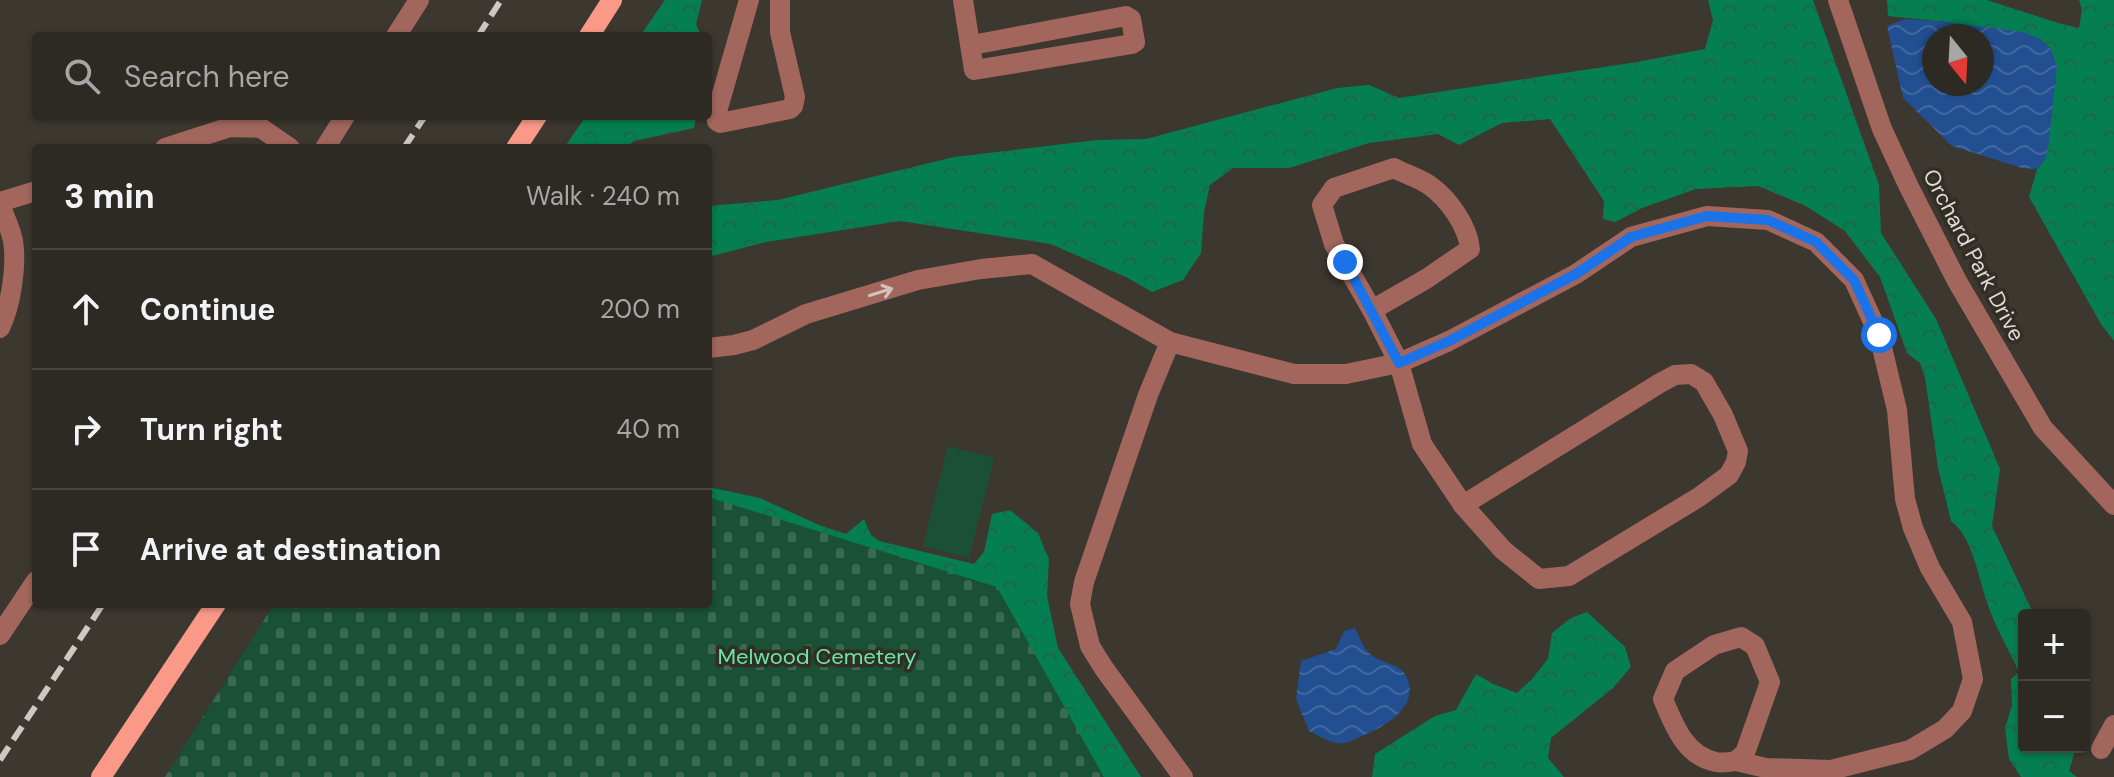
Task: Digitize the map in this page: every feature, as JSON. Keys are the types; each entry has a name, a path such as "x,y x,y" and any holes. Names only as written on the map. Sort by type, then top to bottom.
{"main road":[{"path":"592,32 612,0"},
{"path":"519,144 534,120"},
{"path":"101,777 213,608"}],"street":[{"path":"399,32 419,0"},
{"path":"749,0 716,115 720,123 793,106 795,97 780,32 780,0"},
{"path":"963,0 974,70 1132,44 1135,39 1131,19 1126,16 972,45"},
{"name":"Orchard Park Drive","path":"1838,0 1882,129 1957,281 2043,428 2114,505"},
{"path":"328,144 342,120"},
{"path":"177,144 230,127 261,128 284,144"},
{"path":"1372,310 1470,249 1469,237 1447,201 1430,185 1394,168 1334,188 1322,205 1334,244 1399,363 1422,444 1463,505 1503,550 1539,579 1569,576 1699,497 1729,475 1738,451 1723,415 1704,382 1691,374 1675,375 1463,505"},
{"path":"0,328 14,279 13,240 0,203 32,192"},
{"path":"712,348 753,340 806,314 918,280 1032,264 1170,342 1294,374 1346,374 1399,363 1449,341 1576,274 1631,237 1707,216 1768,220 1816,242 1854,280 1879,335 1897,410 1905,499 1930,568 1962,622 1973,679 1962,711 1945,729 1910,750 1831,770 1766,768 1736,761 1717,762 1694,752 1678,734 1663,699 1675,671 1714,645 1741,637 1755,646 1770,682 1745,753 1736,761"},
{"path":"1170,342 1148,395 1084,582 1080,604 1090,646 1183,777"},
{"path":"0,635 32,587"},
{"path":"2101,749 2114,725"}],"green space":[{"path":"665,0 702,0 696,24 699,32 643,32"},
{"path":"1708,0 1813,0 1879,185 1881,233 1936,319 2000,469 1992,526 2031,609 2018,609 2018,670 1992,616 1970,549 1951,521 1938,468 1925,377 1920,363 1907,353 1880,277 1845,231 1806,206 1758,186 1696,189 1642,208 1615,222 1603,219 1604,201 1550,119 1502,123 1459,145 1438,134 1369,143 1289,168 1233,168 1210,185 1204,212 1201,253 1183,280 1152,292 1051,244 900,221 766,242 712,256 712,206 778,200 954,157 1097,140 1146,139 1337,88 1369,85 1399,98 1705,49 1713,20"},
{"path":"1887,0 1987,0 2079,28 2082,10 2079,0 2114,0 2114,341 2101,324 2029,197 2037,169 2045,160 2051,49 2040,39 1994,31 1994,24 1957,24 1888,16"},
{"path":"583,120 695,120 694,128 630,144 567,144"},
{"path":"948,446 994,458 969,558 923,546"},
{"path":"712,488 760,498 846,534 864,519 871,535 879,541 974,564 984,552 992,514 1010,510 1038,533 1049,559 1047,596 1058,648 1141,777 1088,777 712,529"},
{"name":"Melwood Cemetery","path":"712,498 997,587 1104,777 165,777 271,608 712,608"},
{"path":"1587,612 1625,647 1631,667 1613,688 1551,738 1548,758 1564,777 1372,777 1375,754 1435,716 1456,710 1476,674 1517,693 1548,659 1552,633 1571,618"},
{"path":"2018,673 2018,753 2074,753 2069,771 2077,777 2021,777 2009,759 2005,728 2012,706 2011,679"}],"water":[{"path":"1905,19 1961,24 1922,24 1922,96 1994,96 1994,28 2023,32 2040,39 2051,49 2057,66 2048,149 2045,160 2037,169 2022,168 1952,146 1903,98 1887,26"},
{"path":"1355,628 1368,653 1404,673 1410,688 1409,698 1398,714 1380,727 1349,742 1335,743 1309,731 1296,699 1301,661 1336,649 1344,631"}],"railway":[{"path":"481,32 501,0"},
{"path":"407,144 422,120"},
{"path":"0,760 100,608"}],"route":[{"path":"1345,262 1399,363 1449,341 1576,274 1631,237 1707,216 1768,220 1816,242 1854,280 1879,335"}]}
